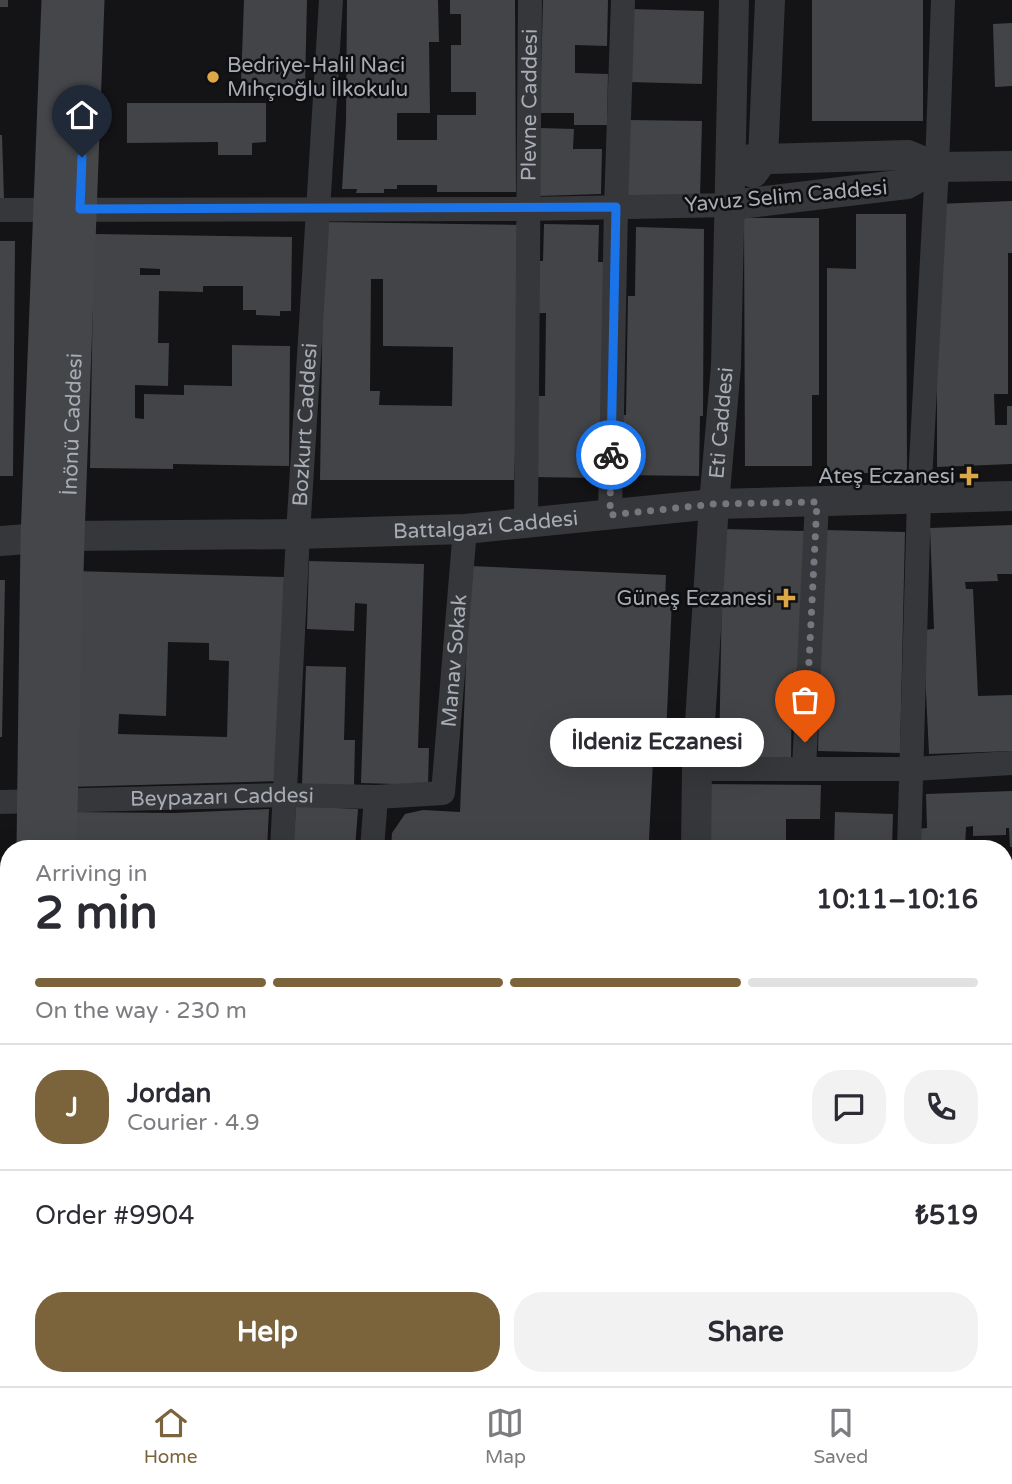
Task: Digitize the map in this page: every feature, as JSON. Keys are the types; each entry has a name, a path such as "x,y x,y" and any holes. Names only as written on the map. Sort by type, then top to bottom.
{"main road":[{"name":"İnönü Caddesi","path":"58,0 66,209"},
{"name":"İnönü Caddesi","path":"36,840 47,801 53,537 66,209 88,0"},
{"name":"İnönü Caddesi","path":"47,801 58,840"}],"street":[{"name":"Bozkurt Caddesi","path":"282,840 298,534 331,0"},
{"name":"Plevne Caddesi","path":"526,523 530,0"},
{"path":"610,515 623,0"},
{"name":"Eti Caddesi","path":"696,840 697,769 726,366 734,0"},
{"path":"731,205 763,159 770,0"},
{"path":"909,840 919,500 943,0"},
{"name":"Yavuz Selim Caddesi","path":"731,159 908,155 937,167 1012,166"},
{"name":"Yavuz Selim Caddesi","path":"0,210 527,209 731,205 906,184 937,167"},
{"name":"Battalgazi Caddesi","path":"0,541 53,537 465,529 714,504 1012,496"},
{"path":"804,769 817,502"},
{"name":"Manav Sokak","path":"443,793 465,529"},
{"path":"697,769 913,769 1012,763"},
{"name":"Beypazarı Caddesi","path":"0,802 285,795 376,797 443,793"},
{"path":"373,840 376,797"}],"building":[{"path":"0,0 8,0 8,7 0,7"},
{"path":"244,0 307,0 305,85 241,83"},
{"path":"347,0 438,0 439,42 429,42 430,113 397,113 397,140 437,140 437,115 476,115 476,92 451,92 451,45 461,45 461,14 450,14 450,0 515,0 516,192 437,192 437,185 397,185 397,189 384,189 384,193 356,193 357,189 342,189 346,122"},
{"path":"543,0 608,0 607,46 575,45 575,73 608,74 607,125 574,125 574,113 540,113"},
{"path":"812,0 923,0 923,121 812,121"},
{"path":"630,9 704,11 702,84 629,82"},
{"path":"1012,23 1012,86 995,87 993,24"},
{"path":"127,103 266,103 266,142 252,143 252,155 218,155 218,142 127,143"},
{"path":"628,120 702,121 700,197 626,195"},
{"path":"540,128 574,129 573,149 602,149 601,194 538,196"},
{"path":"2,135 4,199 0,199"},
{"path":"1012,201 1012,253 1008,253 1008,394 994,394 995,425 1007,425 1007,406 1012,406 1012,464 937,467 937,204"},
{"path":"856,214 906,214 907,473 827,473 827,268 856,269"},
{"path":"744,218 819,218 819,395 812,395 812,466 745,466"},
{"path":"324,222 525,225 514,480 320,480","holes":["371,279 383,279 383,346 453,347 452,406 379,405 380,391 370,391"]},
{"path":"544,224 599,225 598,262 604,262 600,478 531,477 532,396 545,396 546,313 536,313 537,261 543,261"},
{"path":"636,227 704,229 703,416 700,416 699,476 622,475 628,296 635,296"},
{"path":"94,234 292,237 291,311 280,311 280,316 256,315 256,310 243,310 243,286 203,286 203,292 159,291 158,343 169,343 168,386 135,385 135,418 144,419 144,394 184,395 184,385 232,386 232,345 290,346 289,466 173,464 173,469 90,468","holes":["140,268 160,269 160,275 140,275"]},
{"path":"0,241 15,241 13,476 0,476"},
{"path":"1012,525 1012,574 997,574 998,581 965,582 966,589 973,589 978,696 1012,695 1012,751 929,754 923,630 934,629 930,528"},
{"path":"723,529 804,531 801,672 792,672 791,760 719,759"},
{"path":"824,530 905,532 900,753 818,751"},
{"path":"309,561 424,564 418,748 429,748 428,785 361,783 367,604 355,603 354,631 307,629"},
{"path":"470,566 666,575 665,599 672,599 665,760 653,760 649,840 392,840 392,833 405,814 423,810 460,812"},
{"path":"74,571 284,577 278,781 68,787","holes":["168,642 209,643 209,660 229,661 227,737 118,734 119,714 166,716"]},
{"path":"0,580 5,580 2,737 0,737"},
{"path":"306,666 346,667 344,740 355,740 354,786 302,784"},
{"path":"708,784 821,785 820,819 786,819 786,840 708,840"},
{"path":"1012,791 1012,840 1010,840 1009,828 1006,828 1006,835 973,836 973,826 966,827 965,840 917,840 918,829 927,828 926,794"},
{"path":"296,806 358,809 356,840 294,840"},
{"path":"269,809 267,840 69,840 69,812 174,813"},
{"path":"835,812 893,814 892,840 834,840"}],"way so far":[{"path":"611,455 610,515 714,504 817,502 805,742"}],"place":[{"name":"Bedriye-Halil Naci Mıhçıoğlu İlkokulu","path":"213,77"},
{"name":"Ateş Eczanesi","path":"969,476"},
{"name":"Güneş Eczanesi","path":"786,598"},
{"name":"İldeniz Eczanesi","path":"805,742"}],"route":[{"path":"82,157 80,209 616,207 611,455"}]}
